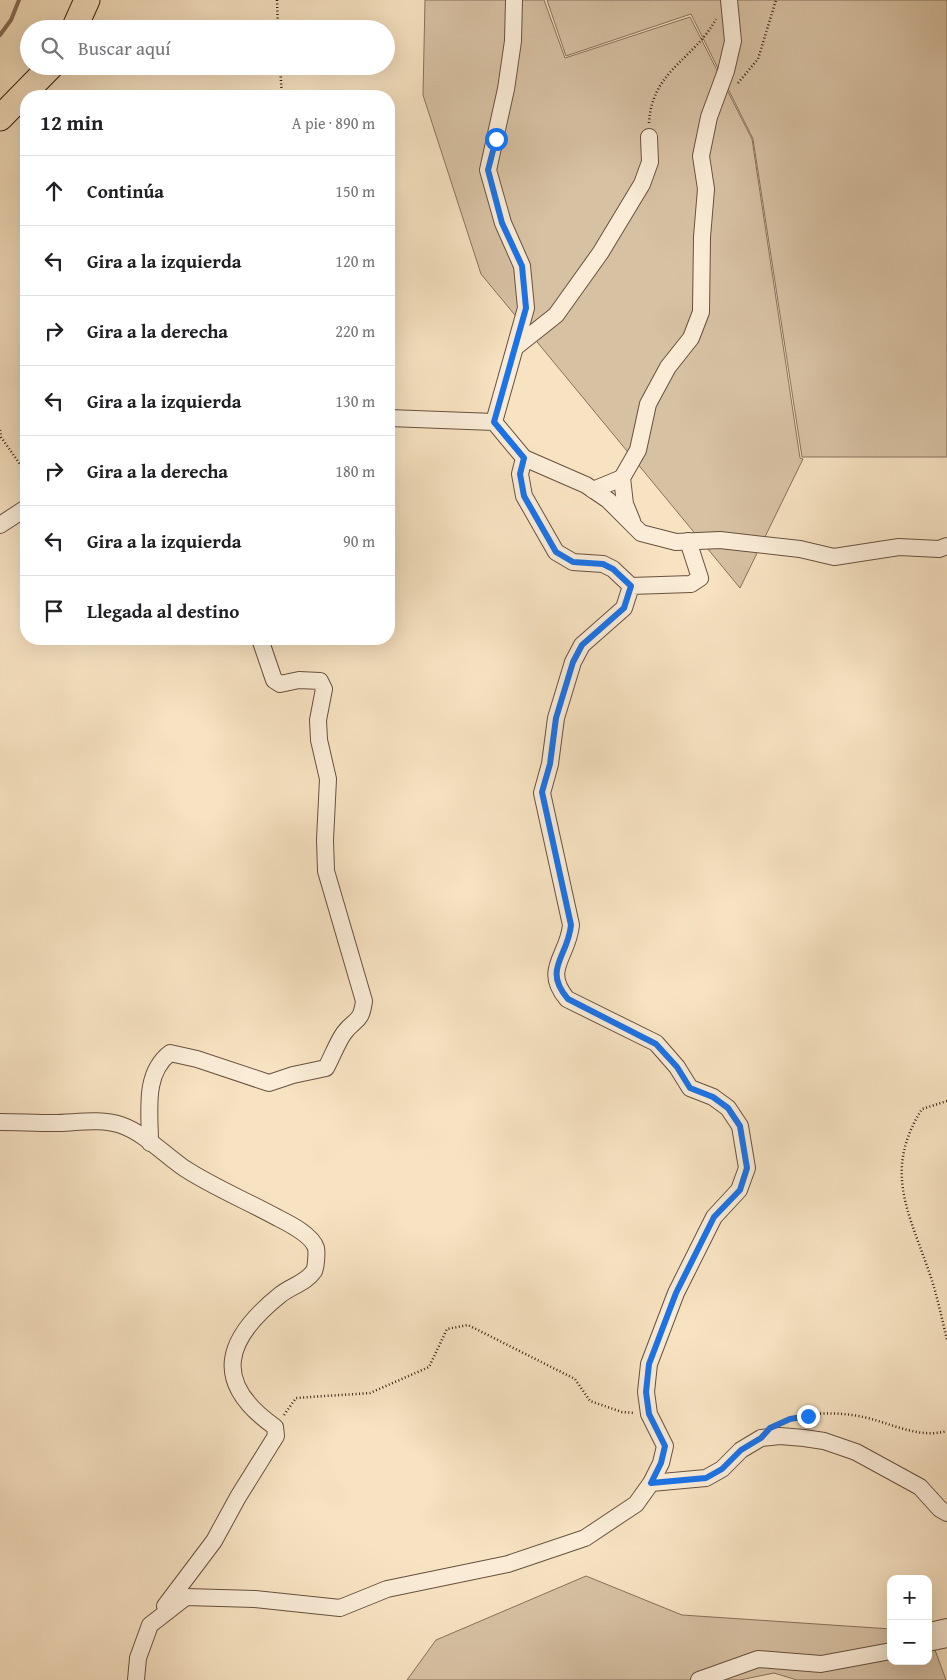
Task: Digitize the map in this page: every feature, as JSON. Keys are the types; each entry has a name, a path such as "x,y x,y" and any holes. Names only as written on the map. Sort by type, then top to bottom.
{"highway":[{"path":"78,20 88,0"},
{"path":"27,90 41,75"},
{"path":"39,90 48,75"},
{"path":"0,118 20,97"},
{"path":"0,133 20,115"}],"street":[{"path":"494,422 502,390 517,346 526,308 522,266 502,223 488,170 506,89 513,41 514,0"},
{"path":"634,527 625,504 622,478 638,450 648,404 668,367 691,338 701,312 702,237 706,189 702,156 709,117 726,71 733,41 730,3"},
{"path":"517,346 556,315 601,252 642,184 650,162 649,137"},
{"path":"395,418 494,422 524,458 593,490 608,500 641,533 676,542 720,540 800,549 834,557 899,548 939,549 947,546"},
{"path":"524,458 520,474 524,496 556,552 573,562 603,564 613,569 631,586 691,584 700,578 688,541"},
{"path":"593,490 622,478"},
{"path":"0,525 20,512"},
{"path":"150,1625 186,1596 255,1599 340,1608 387,1589 508,1564 585,1538 636,1504 651,1483 661,1463 665,1446 649,1414 646,1392 649,1364 676,1293 714,1217 740,1190 747,1168 740,1126 728,1108 713,1097 690,1088 677,1067 656,1044 568,999 558,987 556,974 560,957 570,940 571,925 542,792 550,764 556,718 573,662 582,645 624,608 631,586"},
{"path":"150,1143 149,1092 160,1061 170,1053 197,1059 269,1084 293,1075 326,1068 344,1032 358,1021 362,1010 364,1001 326,871 325,840 328,779 319,740 318,720 324,689 320,681 312,679 280,684 274,680 262,645"},
{"path":"0,1122 102,1122 122,1126 185,1168 283,1220 308,1237 316,1248 315,1269 306,1280 282,1293 256,1315 242,1332 232,1358 233,1377 241,1396 275,1427 276,1436 238,1497 214,1541 150,1625 138,1658 136,1680"},
{"path":"651,1483 706,1478 722,1469 741,1450 761,1438 780,1436 804,1438 824,1441 856,1452 920,1487 940,1509 947,1513"},
{"path":"932,1631 947,1626"},
{"path":"932,1642 947,1639"},
{"path":"699,1680 758,1660 821,1664 887,1652"}],"path":[{"path":"277,0 278,20"},
{"path":"717,95 738,83 758,59 776,0"},
{"path":"649,137 650,108 662,80 710,31 720,12 730,3"},
{"path":"281,75 282,90"},
{"path":"0,430 1,437 20,464"},
{"path":"947,1101 922,1109 914,1121 903,1160 902,1190 937,1298 947,1340"},
{"path":"275,1427 296,1398 370,1393 429,1366 447,1329 468,1326 575,1379 590,1401 622,1412 649,1414"},
{"path":"784,1422 825,1414 851,1414 921,1434 947,1431"}],"shaded area":[{"path":"425,0 544,0 565,58 690,17 752,139 800,458 803,459 740,588 481,274 423,95"},
{"path":"547,0 947,0 947,457 802,457 753,139 691,14 566,56"},
{"path":"586,1576 682,1615 887,1629 887,1665 932,1665 932,1642 946,1680 797,1680 774,1673 740,1680 407,1680 436,1640"}],"waterway":[{"path":"0,35 11,20 19,0"}],"route":[{"path":"496,139 488,170 502,223 522,266 526,308 517,346 502,390 494,422 524,458 520,474 524,496 556,552 573,562 603,564 613,569 631,586 624,608 582,645 573,662 556,718 550,764 542,792 571,925 570,940 560,957 556,974 558,987 568,999 583,1008 656,1044 677,1067 690,1088 713,1097 728,1108 740,1126 746,1155 747,1168 740,1190 714,1217 676,1293 649,1364 646,1392 649,1414 665,1446 661,1463 651,1483 706,1478 722,1469 741,1450 761,1438 770,1428 790,1419 808,1416"}]}
